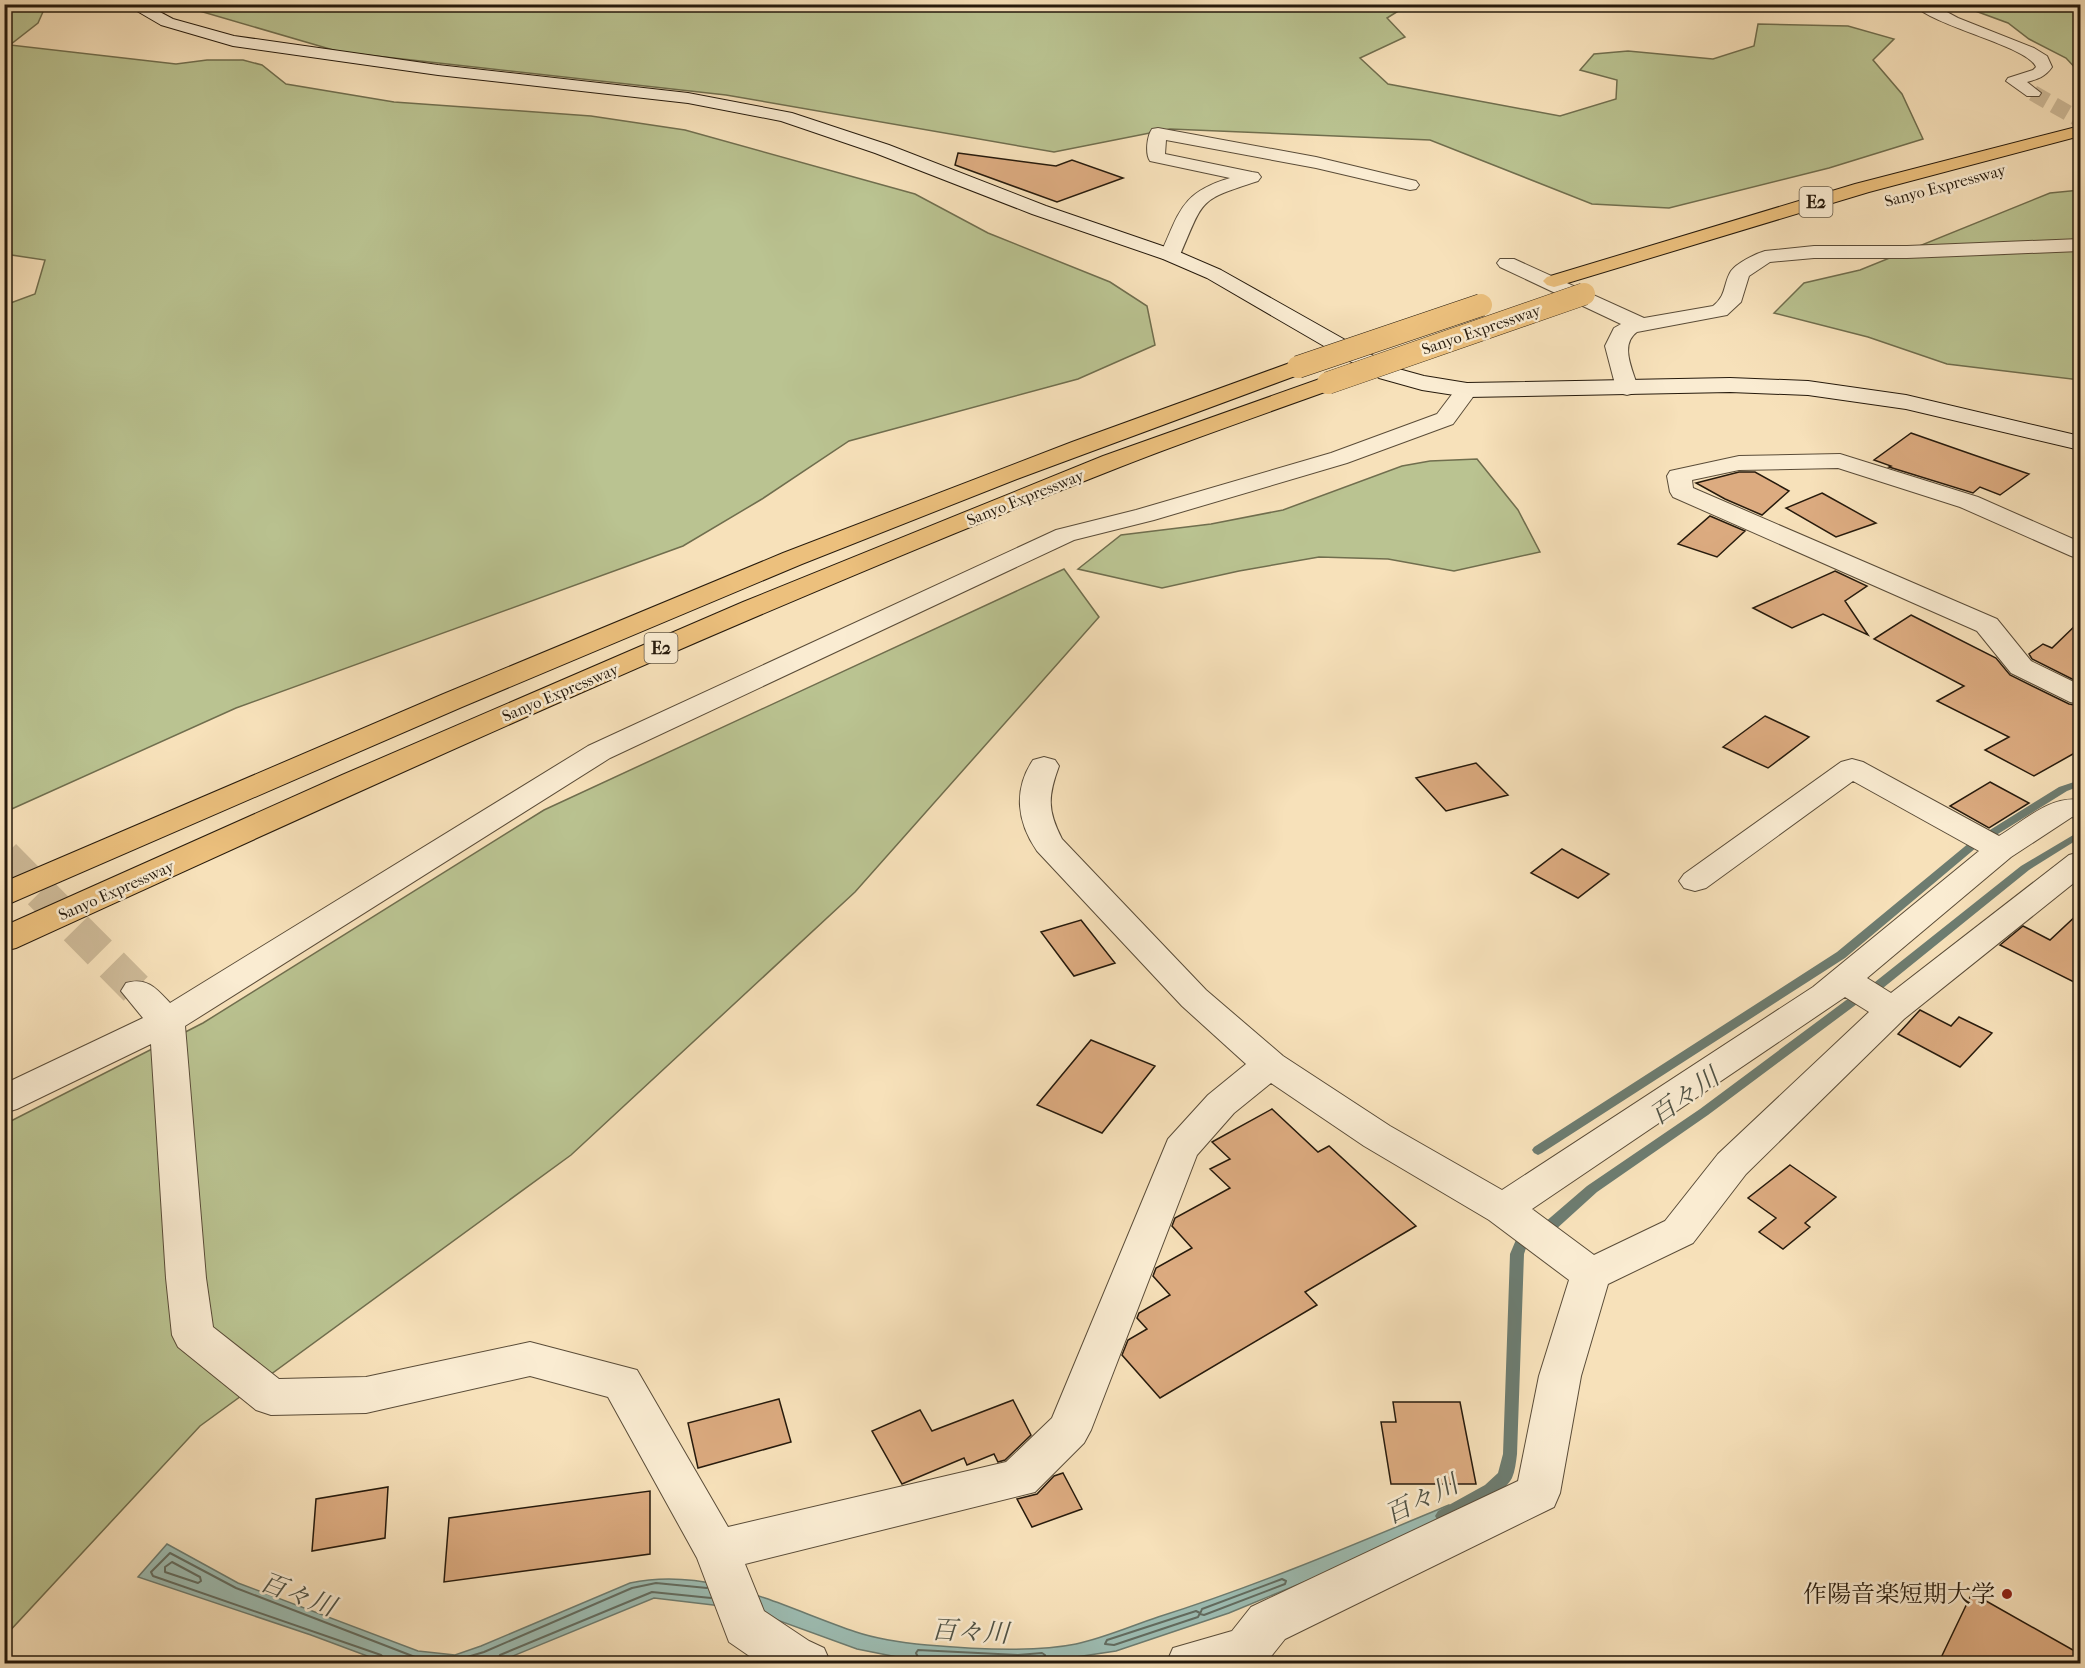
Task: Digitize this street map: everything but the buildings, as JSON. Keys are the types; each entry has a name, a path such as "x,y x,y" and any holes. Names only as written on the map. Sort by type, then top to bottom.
{"highway":[{"name":"Sanyo Expressway","path":"4,895 322,755 724,586 1073,449 1298,367 1554,280 1862,188 2080,131"},
{"name":"Sanyo Expressway","path":"1638,276 1692,257 1891,199 2080,148"},
{"name":"Sanyo Expressway","path":"4,940 364,777 753,609 1112,461 1605,287"}],"street":[{"path":"132,4 167,22 233,41 438,70 688,98 777,115 882,148 1039,210 1170,255 1214,274 1388,373 1422,383 1467,390 1730,385 1808,388 1906,402 2080,443"},
{"path":"1920,4 1953,21 2028,51 2041,59 2044,67 2039,73 2014,81 2033,93"},
{"path":"1170,255 1188,212 1206,192 1252,177 1156,157 1158,133 1369,173 1410,185"},
{"path":"1627,388 1616,346 1622,333 1631,327 1720,311 1731,302 1740,273 1766,257 1814,252 1907,252 2080,245"},
{"path":"1507,263 1641,325"},
{"path":"4,1100 168,1021 599,752 1065,535 1145,515 1339,458 1445,419 1467,390"},
{"path":"2080,551 1969,502 1840,461 1738,463 1679,476 1682,492 1987,625 2021,667 2080,696"},
{"path":"1044,766 1033,795 1035,819 1048,844 1194,998 1270,1065 1377,1136 1507,1212 1591,1274"},
{"path":"1695,881 1852,768 1988,843"},
{"path":"1507,1212 1844,980 1988,843 2076,806"},
{"path":"1190,1664 1246,1650 1268,1623 1538,1493 1560,1376 1591,1274 1679,1232 1732,1164 1892,1010 2080,862"},
{"path":"1844,980 1892,1010"},
{"path":"138,991 168,1021 192,1335 271,1397 366,1395 530,1359 622,1383 720,1557 746,1626 792,1657 807,1664"},
{"path":"720,1557 1018,1478 1070,1430 1181,1149 1221,1104 1270,1065"}],"green space":[{"path":"5,5 46,5 38,23 10,45 176,64 207,60 243,60 262,65 286,84 394,102 591,116 685,130 915,194 988,233 1110,282 1147,306 1155,345 1078,379 849,441 762,499 683,546 236,708 5,812 5,305 35,294 45,260 5,254"},
{"path":"179,5 1408,5 1387,18 1405,37 1360,58 1388,84 1560,116 1616,99 1617,80 1580,70 1594,54 1628,51 1713,59 1754,46 1758,24 1848,26 1894,39 1873,60 1902,94 1923,139 1829,168 1669,208 1592,204 1430,140 1170,129 1054,152 726,95 340,52"},
{"path":"1959,5 2070,5 2080,8 2080,73 2066,58 2029,39 2008,23"},
{"path":"2080,190 2080,380 1947,364 1868,337 1774,313 1804,283 1860,270 2050,193"},
{"path":"1477,459 1518,510 1540,552 1454,571 1388,559 1319,557 1162,588 1078,569 1121,535 1211,524 1283,510 1402,466 1430,461"},
{"path":"1064,569 1099,617 855,892 571,1155 200,1426 5,1636 5,1124 203,1023 544,810"}],"water":[{"path":"1449,1505 1462,1517 1229,1613 1116,1651 1036,1663 927,1663 857,1649 747,1609 654,1598 496,1663 386,1663 311,1635 138,1577 167,1544 238,1583 418,1651 455,1655 630,1583 660,1579 718,1584 873,1637 963,1648 1040,1649 1097,1639 1232,1592"}],"waterway":[{"path":"1538,1150 1841,955 1973,845 2063,789 2080,783"},
{"name":"百々川","path":"1443,1516 1490,1490 1505,1476 1510,1454 1517,1254 1523,1239 1549,1227 1592,1189 1704,1112 1861,995 1879,985 2025,868 2080,834"}],"tunnel":[{"path":"2033,93 2080,120"},
{"path":"4,856 138,991"}],"place":[{"name":"作陽音楽短期大学","path":"2007,1594"}]}
